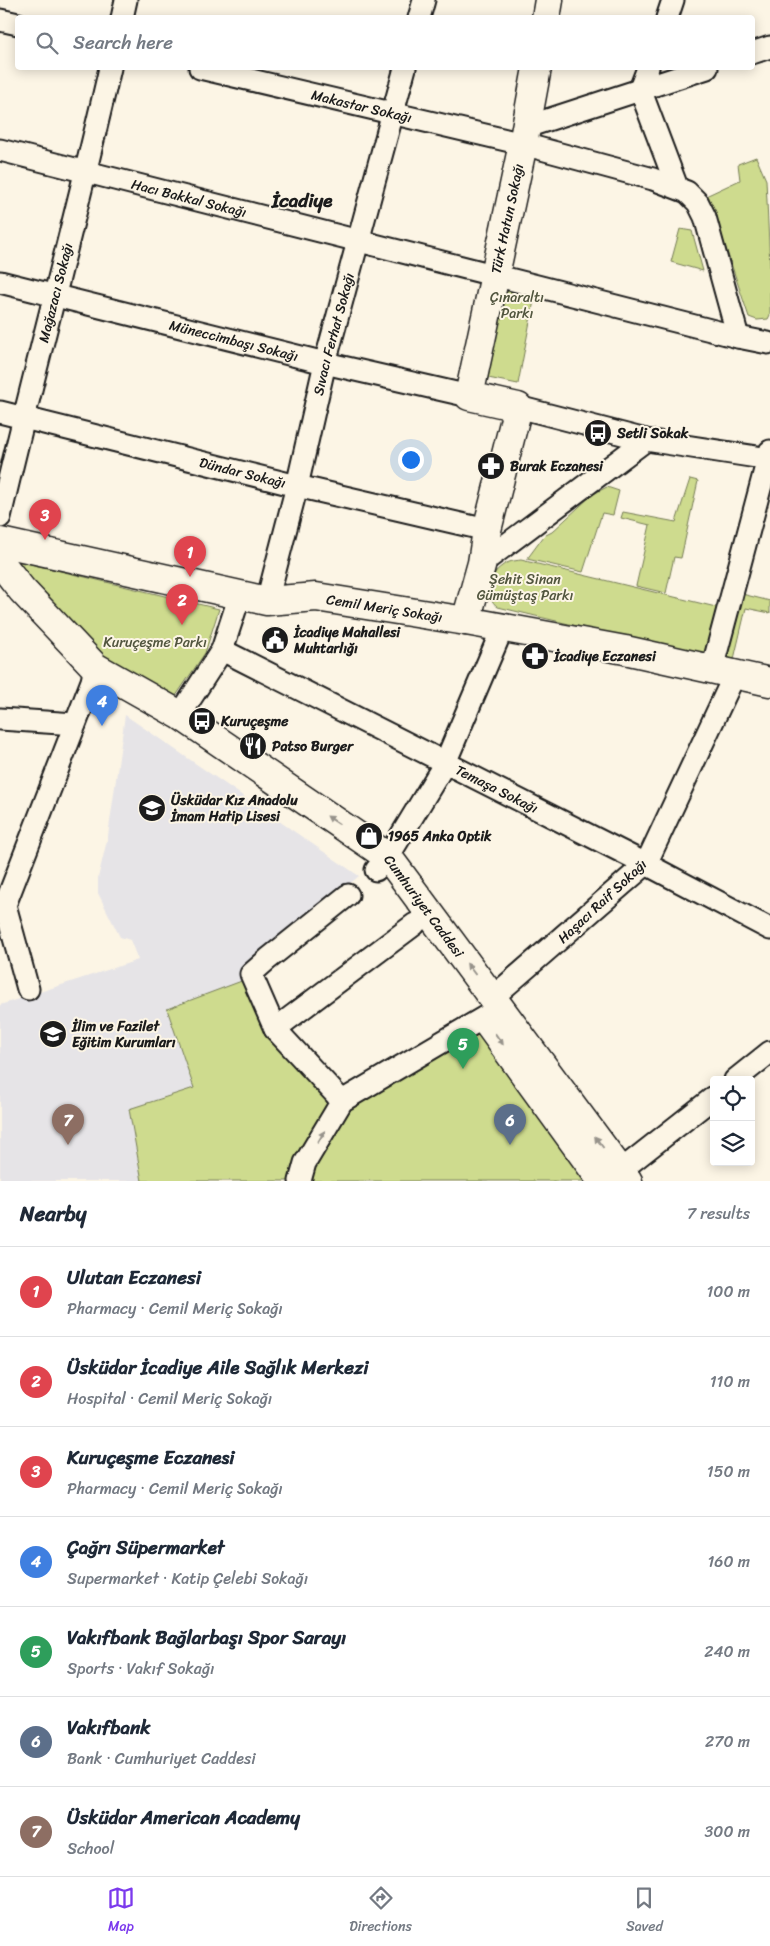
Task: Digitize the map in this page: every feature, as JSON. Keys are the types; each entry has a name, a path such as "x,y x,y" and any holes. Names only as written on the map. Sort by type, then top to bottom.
{"main road":[{"path":"546,15 549,0"},
{"name":"Türk Hatun Sokağı","path":"469,396 537,70"},
{"path":"466,621 482,564 487,530 518,407 469,396"},
{"name":"Cemil Meriç Sokağı","path":"0,542 267,601 316,597 466,621 625,650 770,682"},
{"name":"Cumhuriyet Caddesi","path":"0,562 93,674 180,715 382,864 617,1178"},
{"name":"Cumhuriyet Caddesi","path":"0,591 93,674 382,864 415,924 492,1009"}],"street":[{"path":"123,15 126,0"},
{"path":"420,15 424,0"},
{"path":"668,15 672,0"},
{"path":"0,20 15,23"},
{"path":"755,52 770,47"},
{"name":"Mağazacı Sokağı","path":"0,517 110,70"},
{"name":"Makastar Sokağı","path":"209,70 392,113 524,135 677,187"},
{"name":"Sıvacı Ferhat Sokağı","path":"267,601 297,486 325,363 404,70"},
{"path":"647,70 640,90 677,187 687,192 698,203 705,217 738,337"},
{"path":"524,135 640,90 702,70"},
{"name":"Hacı Bakkal Sokağı","path":"0,150 738,337 769,348"},
{"name":"Müneccimbaşı Sokağı","path":"0,282 325,363 469,396"},
{"path":"518,407 646,440 769,456"},
{"name":"Dündar Sokağı","path":"0,412 297,486 487,530"},
{"path":"482,564 646,440"},
{"name":"Haşacı Raif Sokağı","path":"342,1101 492,1009 646,864 724,671 769,456"},
{"path":"180,715 222,650 240,595"},
{"path":"382,864 445,763 503,627"},
{"name":"Temaşa Sokağı","path":"222,650 646,864 770,930"},
{"path":"28,989 2,906 75,724 93,674"},
{"path":"0,719 75,724"},
{"path":"300,1181 305,1163 342,1101 275,1029 251,974 348,895"},
{"path":"275,1029 415,924"},
{"path":"740,1076 770,1052"},
{"path":"617,1178 710,1100"}],"shaded area":[{"path":"125,715 359,876 244,973 247,979 167,1009 194,1088 129,1109 142,1181 0,1181 0,1005 138,960 130,940 120,937 98,893 98,878 108,836"}],"green space":[{"path":"756,157 766,180 770,266 770,315 768,319 757,320 749,317 708,195 740,180 738,164"},
{"path":"680,229 692,231 703,271 671,262"},
{"name":"Çınaraltı Parkı","path":"506,284 536,290 518,384 488,378"},
{"path":"690,479 698,481 681,558 674,557 666,593 636,586 650,525 621,518 623,512 676,522"},
{"path":"607,487 619,491 613,515 602,513 583,572 527,559 544,536 552,532 593,494"},
{"name":"Şehit Sinan Gümüştaş Parkı","path":"521,560 720,608 710,653 702,656 498,607 489,592 491,580 497,570 507,563"},
{"name":"Kuruçeşme Parkı","path":"18,561 219,609 205,653 169,706 106,667 15,569"},
{"path":"738,593 770,601 770,613 746,608 734,659 723,657"},
{"path":"247,979 337,1101 294,1181 142,1181 129,1109 194,1088 167,1009"},
{"path":"483,1028 594,1181 307,1181 344,1109"}],"place":[{"name":"Setli Sokak","path":"598,433"},
{"name":"Burak Eczanesi","path":"491,466"},
{"name":"Kuruçeşme Eczanesi","path":"45,540"},
{"name":"Ulutan Eczanesi","path":"190,577"},
{"name":"Üsküdar İcadiye Aile Sağlık Merkezi","path":"182,625"},
{"name":"İcadiye Mahallesi Muhtarlığı","path":"275,640"},
{"name":"İcadiye Eczanesi","path":"535,656"},
{"name":"Kuruçeşme","path":"202,721"},
{"name":"Çağrı Süpermarket","path":"102,726"},
{"name":"Patso Burger","path":"253,746"},
{"name":"Üsküdar Kız Anadolu İmam Hatip Lisesi","path":"152,808"},
{"name":"1965 Anka Optik","path":"369,836"},
{"name":"İlim ve Fazilet Eğitim Kurumları","path":"53,1034"},
{"name":"Vakıfbank Bağlarbaşı Spor Sarayı","path":"463,1069"},
{"name":"Üsküdar American Academy","path":"68,1145"},
{"name":"Vakıfbank","path":"510,1145"}],"district":[{"name":"İcadiye","path":"302,200"}]}
